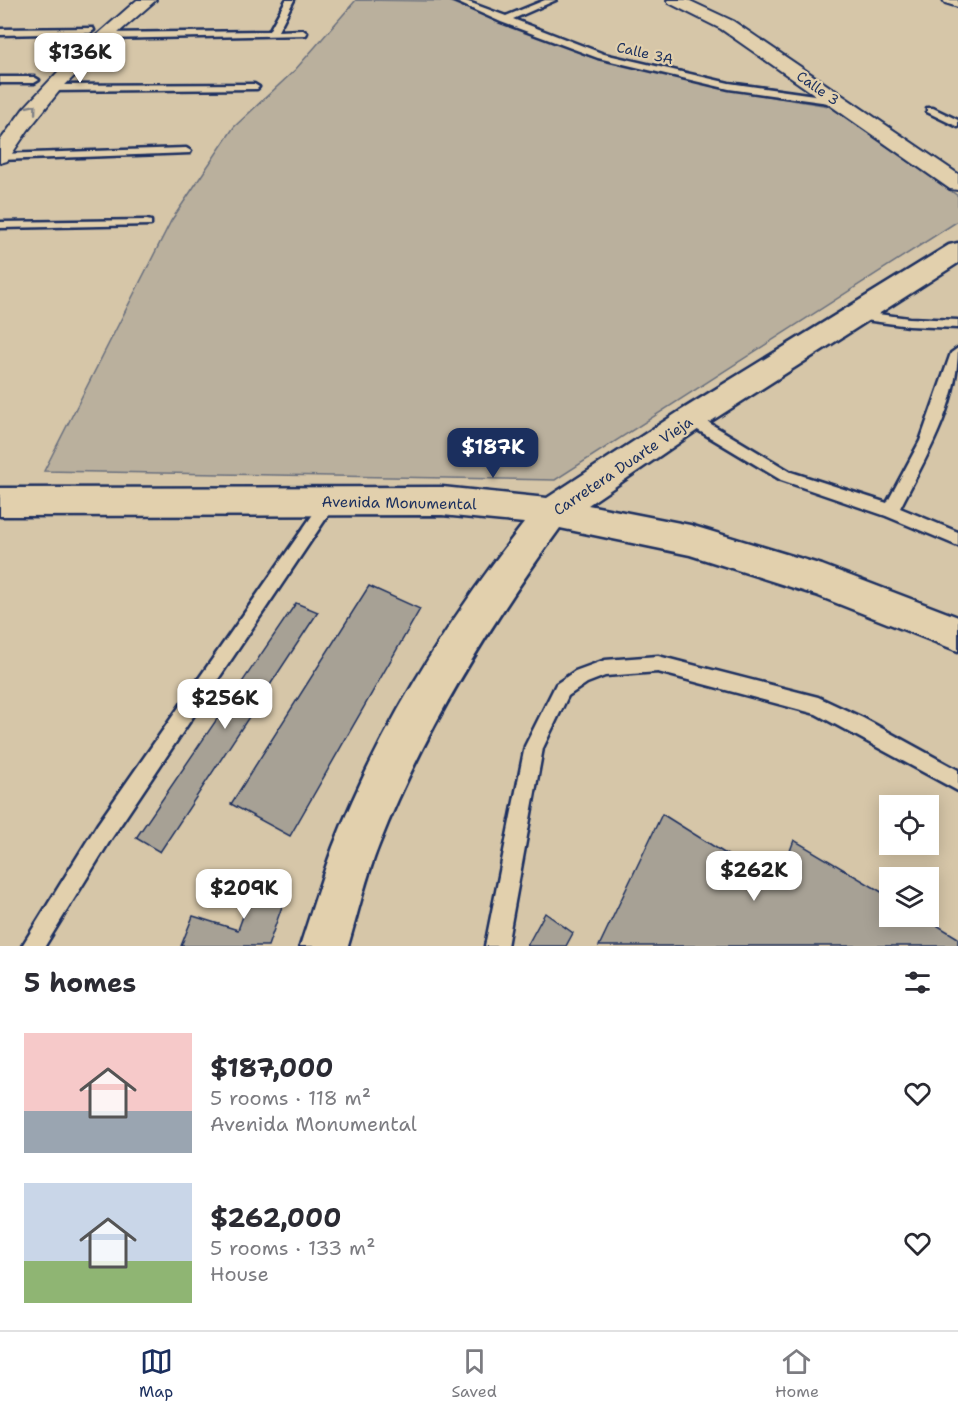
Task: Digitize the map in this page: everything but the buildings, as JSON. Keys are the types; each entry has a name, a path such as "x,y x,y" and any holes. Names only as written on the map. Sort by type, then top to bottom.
{"main road":[{"name":"Carretera Duarte Vieja","path":"324,946 359,838 379,792 441,672 500,581 552,512 691,419 958,251"},
{"name":"Avenida Monumental","path":"0,502 442,501 552,512 701,543 822,581 958,634"}],"street":[{"path":"20,95 42,84 129,0"},
{"path":"97,33 148,0"},
{"name":"Calle 3","path":"675,0 727,25 958,184"},
{"path":"951,0 958,2"},
{"path":"0,157 42,84"}],"lane":[{"path":"272,33 290,0"},
{"name":"Calle 3A","path":"456,0 601,56 729,86 836,101"},
{"path":"504,20 552,0"},
{"path":"0,32 303,33"},
{"path":"0,80 42,84 254,87"},
{"path":"930,110 958,124"},
{"path":"0,157 186,152"},
{"path":"0,225 147,223"},
{"path":"854,315 909,322 958,324"},
{"path":"891,511 927,441 958,353"},
{"path":"691,419 786,476 891,511 958,539"},
{"path":"33,946 104,832 330,501"},
{"path":"496,946 534,746 562,690 581,677 604,668 658,664 818,706 856,724 958,781"}],"shaded area":[{"path":"356,0 448,1 591,57 719,88 829,106 958,196 958,221 555,480 44,471 171,221 234,127 295,70"}]}
